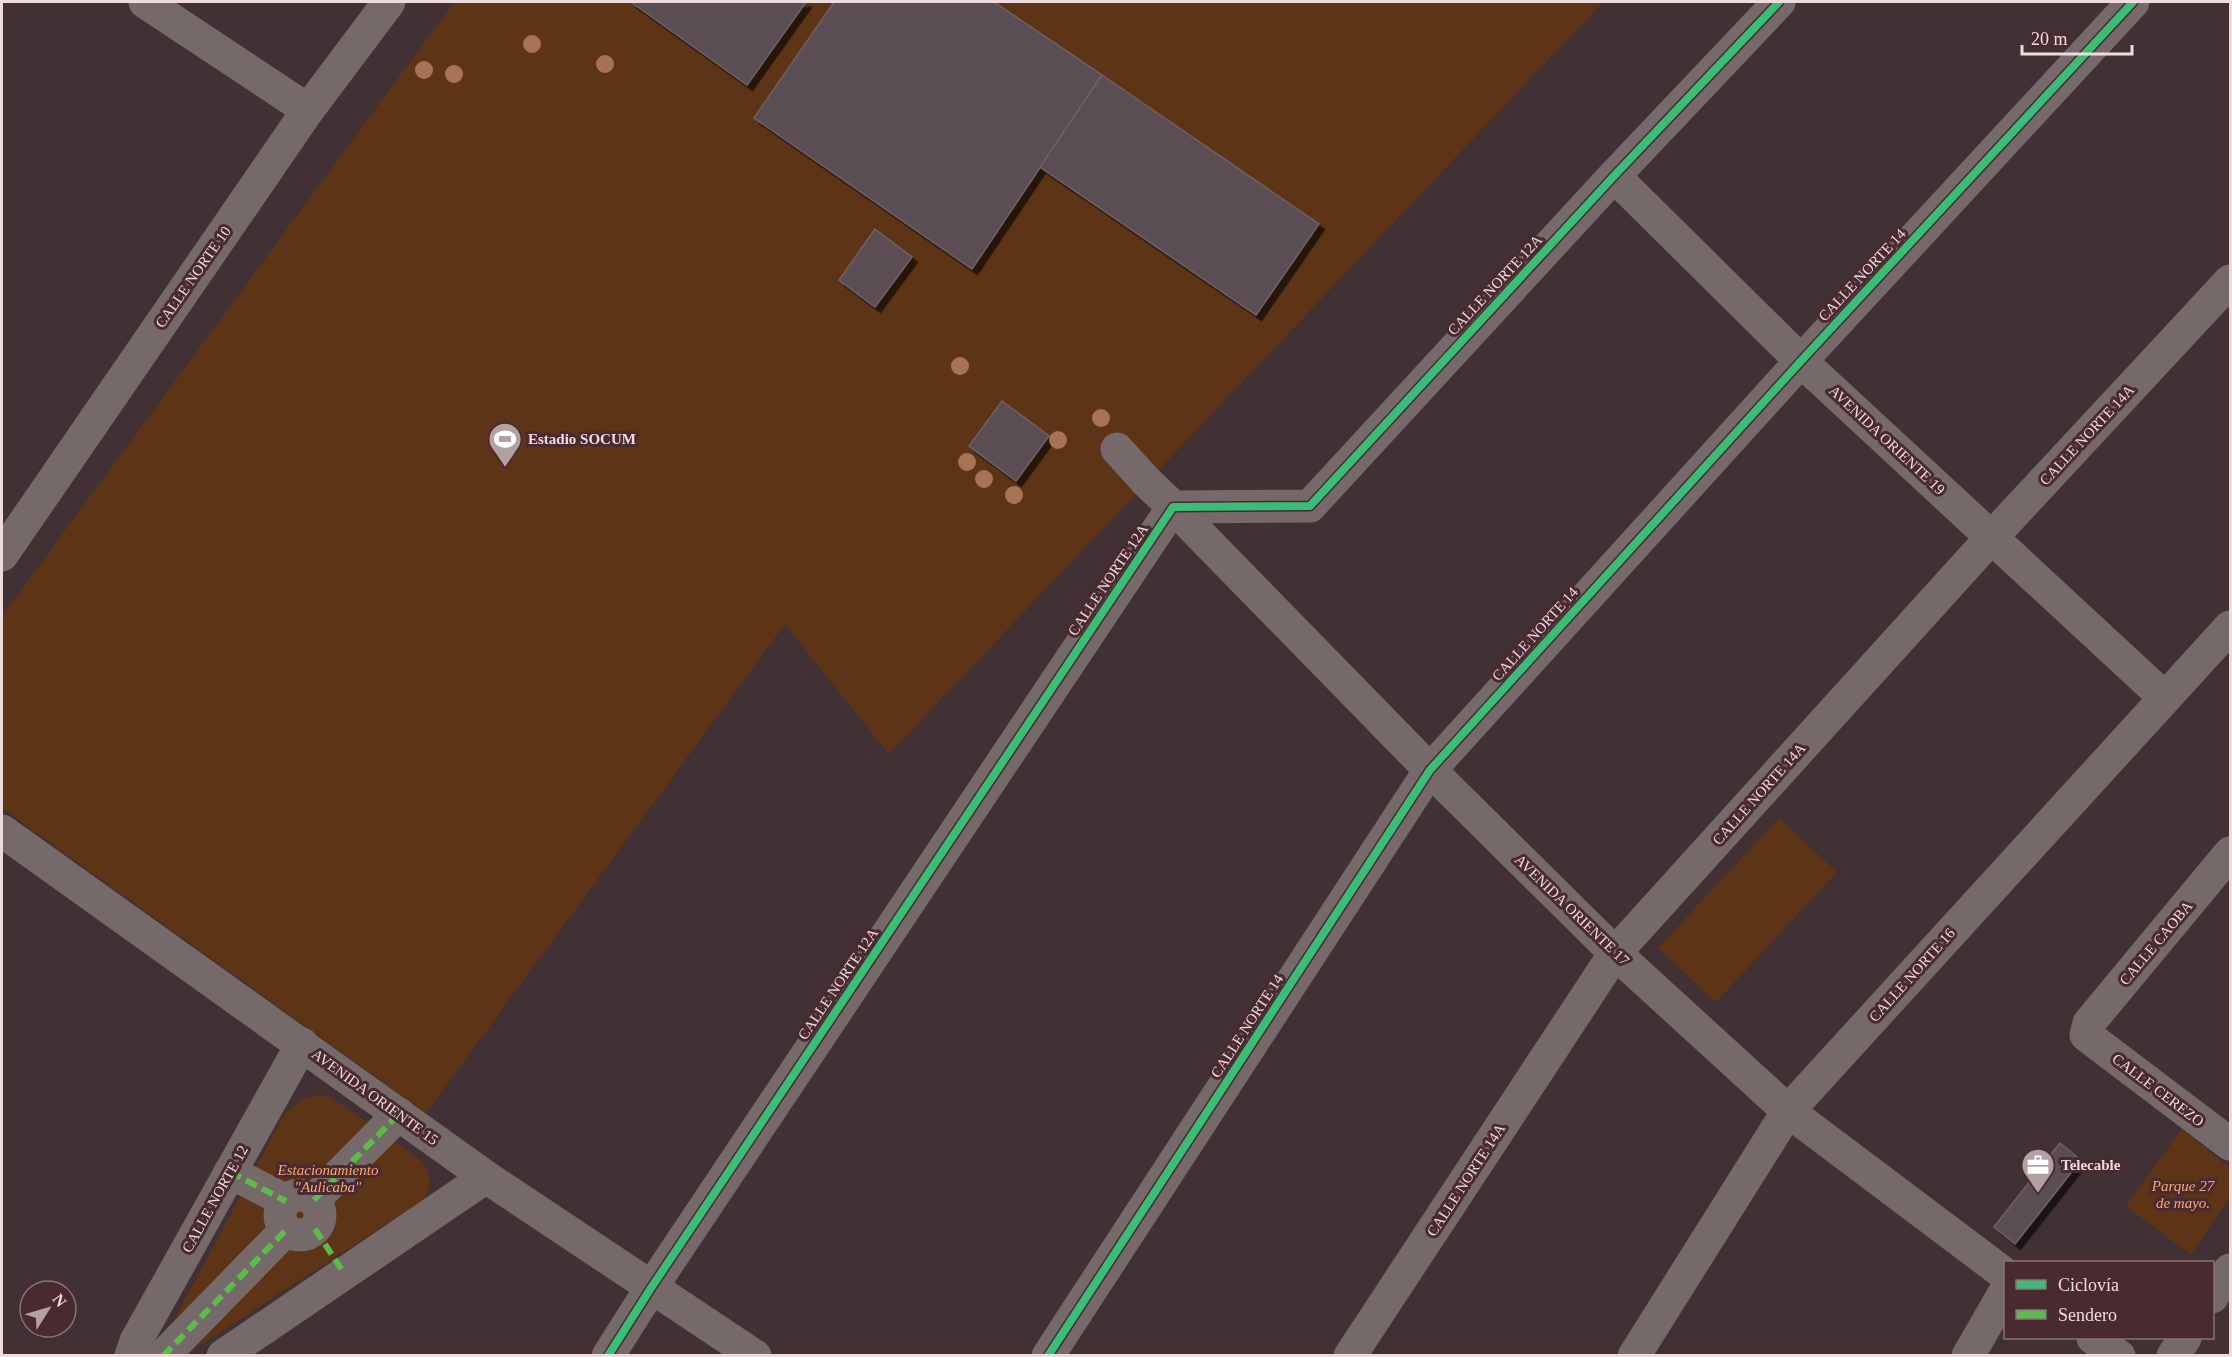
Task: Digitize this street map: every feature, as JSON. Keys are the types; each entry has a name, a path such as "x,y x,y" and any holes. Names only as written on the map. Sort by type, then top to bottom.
{"street":[{"path":"145,2 308,110"},
{"name":"CALLE NORTE 10","path":"2,555 308,110 389,2"},
{"name":"CALLE NORTE 12A","path":"608,1356 651,1288 1173,507 1310,506 1614,176 1779,2"},
{"name":"CALLE NORTE 14","path":"1048,1356 1430,770 1801,361 2133,2"},
{"name":"AVENIDA ORIENTE 19","path":"1614,176 1801,361 2165,698"},
{"name":"CALLE NORTE 14A","path":"1350,1356 1615,953 1991,538 2230,281"},
{"name":"AVENIDA ORIENTE 17","path":"1117,449 1430,770 1615,953 1788,1111 2004,1273"},
{"name":"CALLE NORTE 16","path":"1634,1356 1788,1111 2230,627"},
{"name":"AVENIDA ORIENTE 15","path":"2,831 486,1177 755,1356"},
{"name":"CALLE CAOBA","path":"2086,1035 2089,1023 2230,853"},
{"name":"CALLE CEREZO","path":"2086,1035 2230,1144"},
{"name":"CALLE NORTE 12","path":"146,1352 231,1172 302,1044"},
{"path":"146,1352 300,1215 399,1114"},
{"path":"231,1172 300,1215 344,1274"},
{"path":"223,1356 486,1177"},
{"path":"2214,1294 2230,1270"},
{"path":"1968,1356 2004,1293"},
{"path":"2094,1339 2119,1356"},
{"path":"2173,1356 2184,1339"}],"green space":[{"name":"Estadio SOCUM","path":"454,2 1603,2 889,754 785,624 426,1113 2,808 2,616"},
{"path":"1779,818 1837,872 1716,1002 1658,948"},
{"name":"Estacionamiento \"Aulicaba\"","path":"318,1095 332,1098 422,1161 430,1180 426,1195 423,1200 202,1344 192,1346 174,1330 175,1318 284,1115 300,1102"},
{"name":"Parque 27 de mayo.","path":"2182,1129 2230,1168 2230,1197 2191,1255 2126,1206"}],"building":[{"path":"631,2 806,2 747,85"},
{"path":"834,2 994,2 1102,75 972,269 754,118"},
{"path":"1102,75 1319,224 1256,315 1040,167"},
{"path":"875,229 912,257 875,307 839,280"},
{"path":"1002,401 1049,436 1016,481 969,446"},
{"name":"Telecable","path":"2060,1143 2081,1160 2015,1244 1994,1227"}],"marked path":[{"path":"314,1200 399,1114"},
{"path":"230,1172 286,1201"},
{"path":"315,1229 344,1273"},
{"path":"163,1356 286,1230"}],"cycle path":[{"path":"608,1356 651,1288 1173,507 1310,506 1614,176 1779,2"},
{"path":"1048,1356 1430,770 1801,361 2133,2"}],"place":[{"name":"Estadio SOCUM","path":"505,468"},
{"name":"Telecable","path":"2038,1194"}]}
